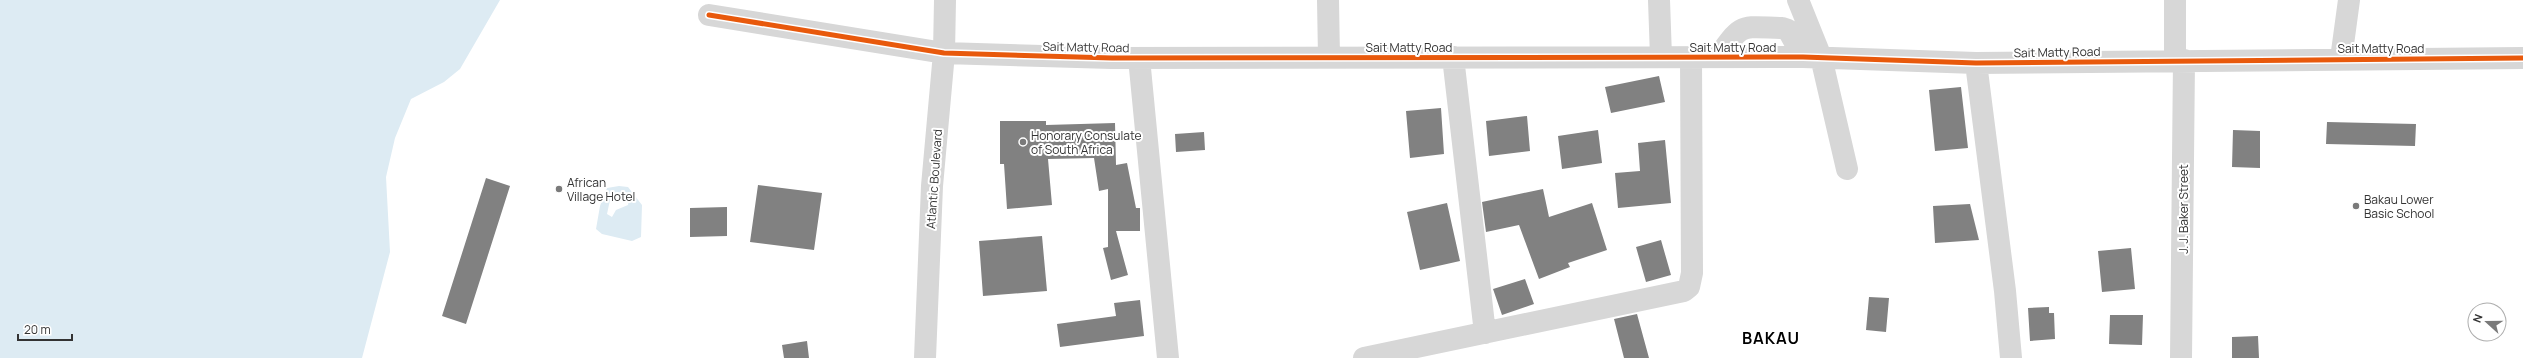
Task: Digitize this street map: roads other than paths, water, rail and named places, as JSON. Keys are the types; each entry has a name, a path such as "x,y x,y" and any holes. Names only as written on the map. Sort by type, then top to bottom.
{"street":[{"name":"Atlantic Boulevard","path":"926,358 932,186 944,52 945,0"},
{"path":"1328,0 1329,57"},
{"path":"1659,0 1661,57"},
{"path":"1798,0 1812,57 1847,169"},
{"name":"J. J. Baker Street","path":"2175,0 2179,60 2182,358"},
{"path":"2341,59 2349,0"},
{"name":"Sait Matty Road","path":"709,15 944,52 1139,58 1812,57 1976,63 2523,58"},
{"path":"1718,57 1735,33 1744,27 1782,28 1788,30 1812,57"},
{"path":"1453,57 1485,333"},
{"path":"1364,358 1684,291 1689,287 1692,273 1691,57"},
{"path":"1139,58 1168,358"},
{"path":"1976,63 2005,291 2011,358"}],"place":[{"name":"Honorary Consulate of South Africa","path":"1023,142"},
{"name":"African Village Hotel","path":"559,189"},
{"name":"Bakau Lower Basic School","path":"2356,206"}],"district":[{"name":"BAKAU","path":"1771,338"}]}
